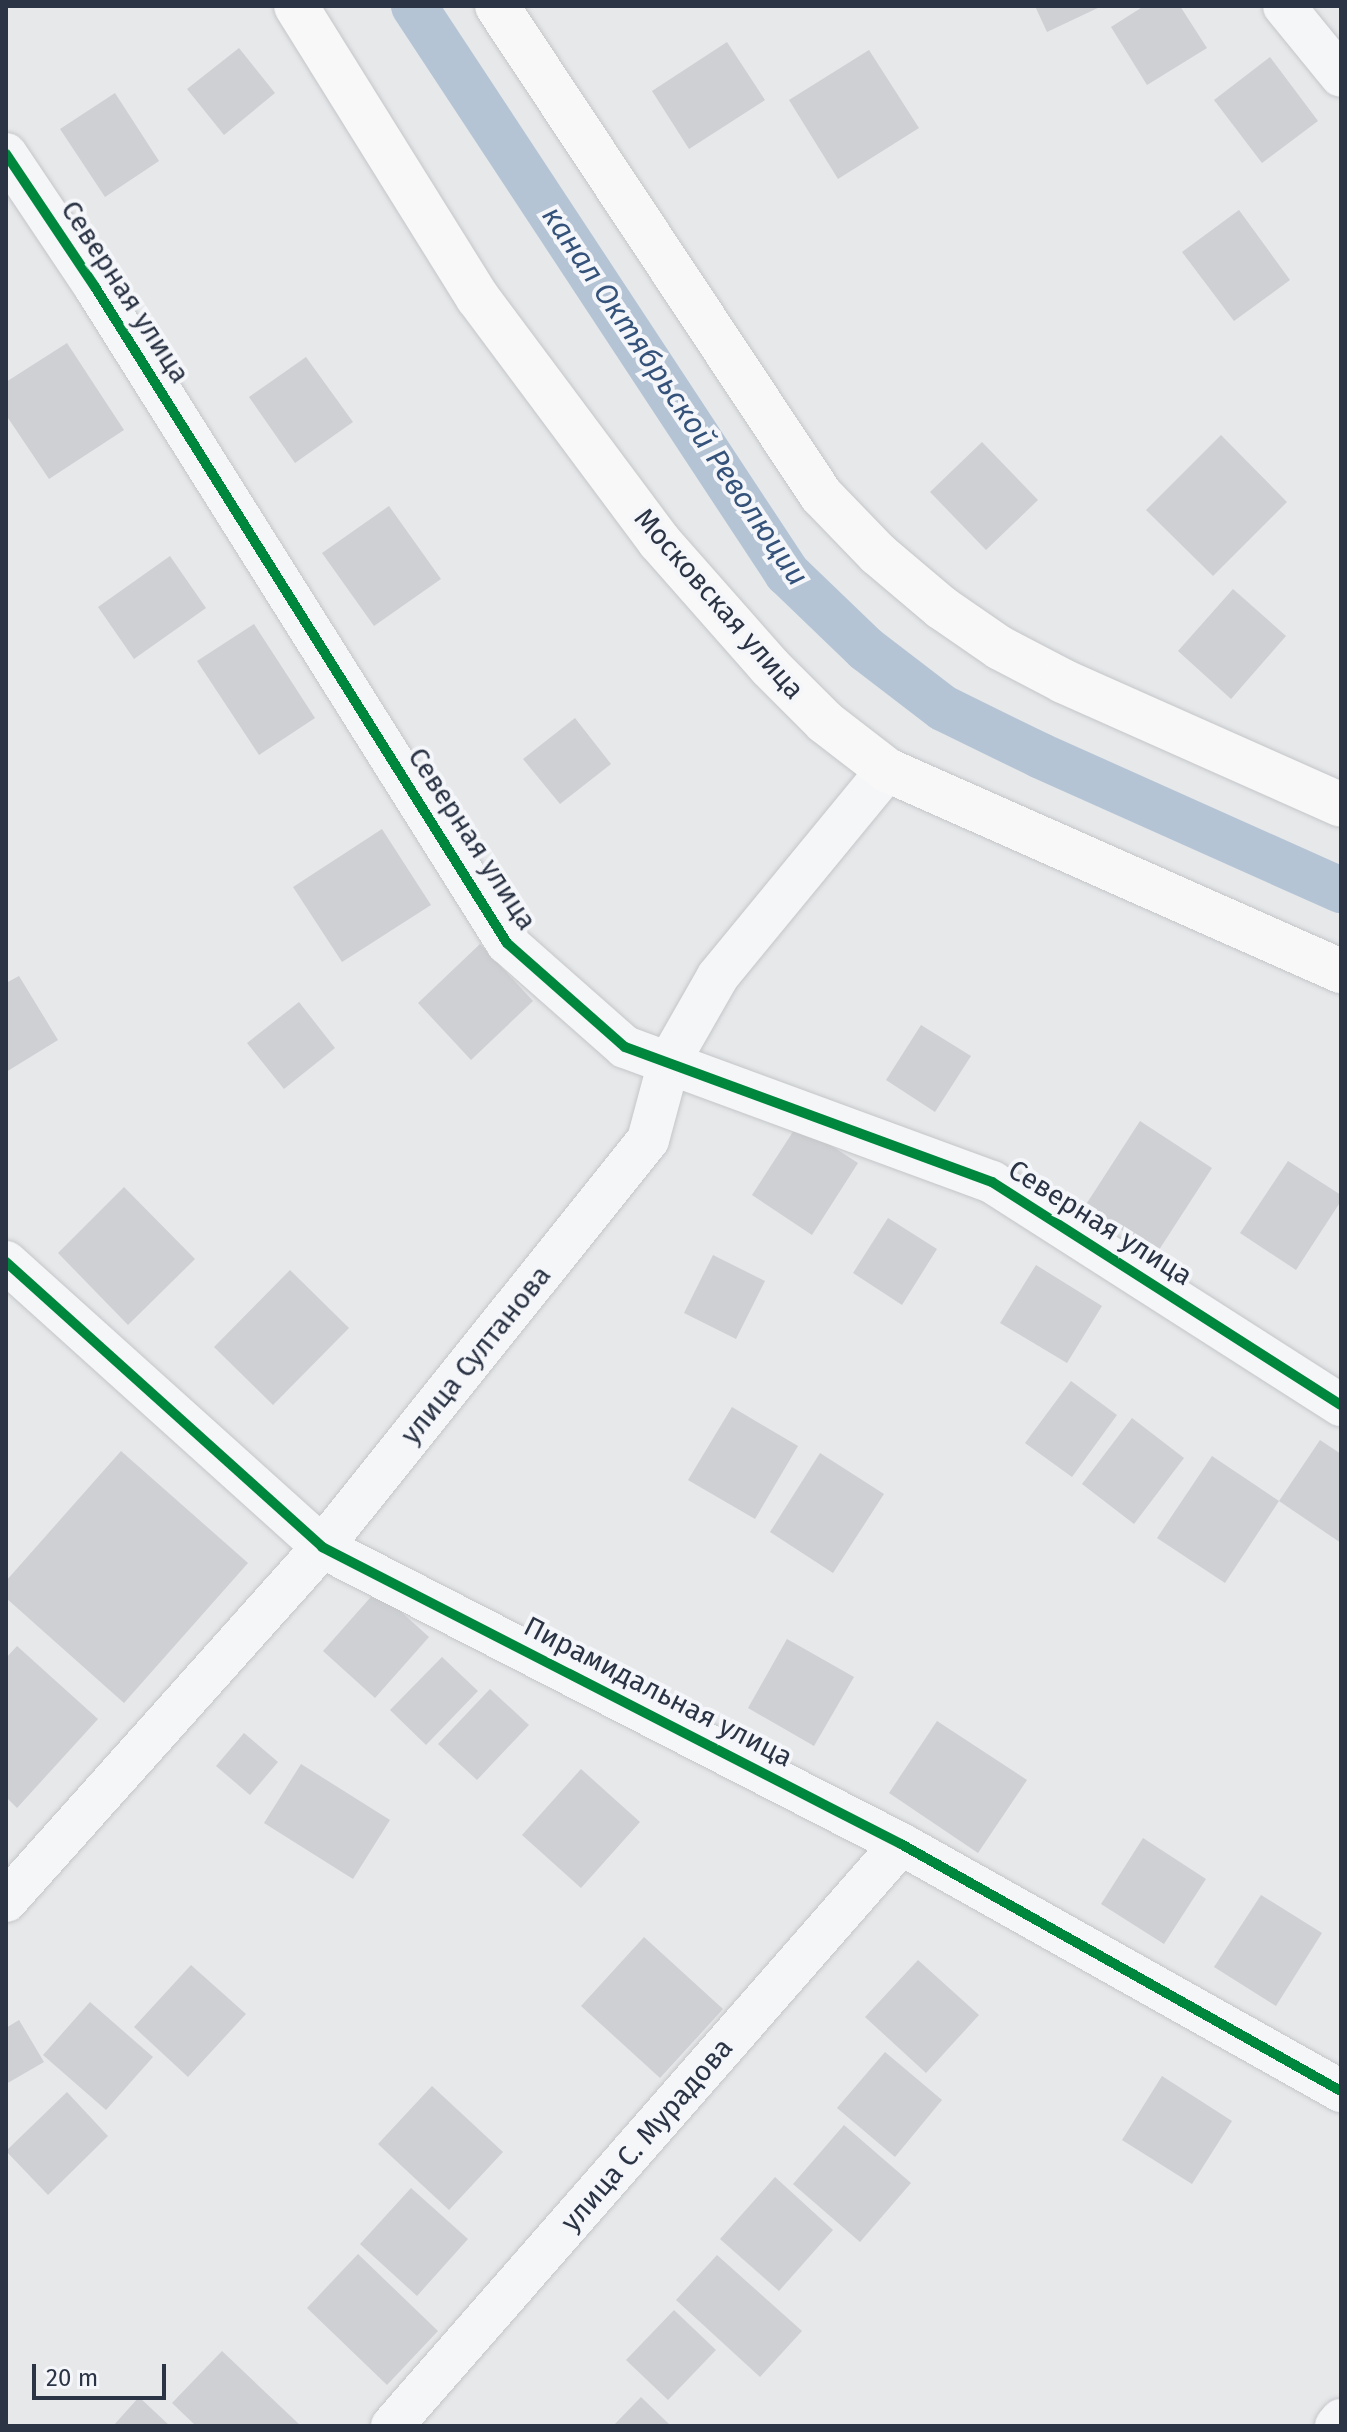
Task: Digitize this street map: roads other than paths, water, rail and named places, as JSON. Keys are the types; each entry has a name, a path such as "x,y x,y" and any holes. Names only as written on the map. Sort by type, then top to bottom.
{"main road":[{"name":"Московская улица","path":"296,6 478,298 659,541 814,711 887,770 1341,971"},
{"path":"497,6 821,495 878,554 942,608 1000,648 1063,681 1341,805"}],"street":[{"path":"1284,6 1341,76"},
{"name":"Северная улица","path":"6,154 95,287 507,943 625,1047 992,1182 1341,1405"},
{"name":"улица Султанова","path":"6,1901 322,1547 648,1140 669,1062 718,976 887,770"},
{"name":"Пирамидальная улица","path":"6,1262 322,1547 901,1844 1341,2091"},
{"name":"улица С. Мурадова","path":"392,2426 901,1844"},
{"path":"1336,2426 1341,2420"}],"waterway":[{"name":"канал Октябрьской Революции","path":"414,6 787,573 866,649 943,708 1041,756 1341,890"}]}
